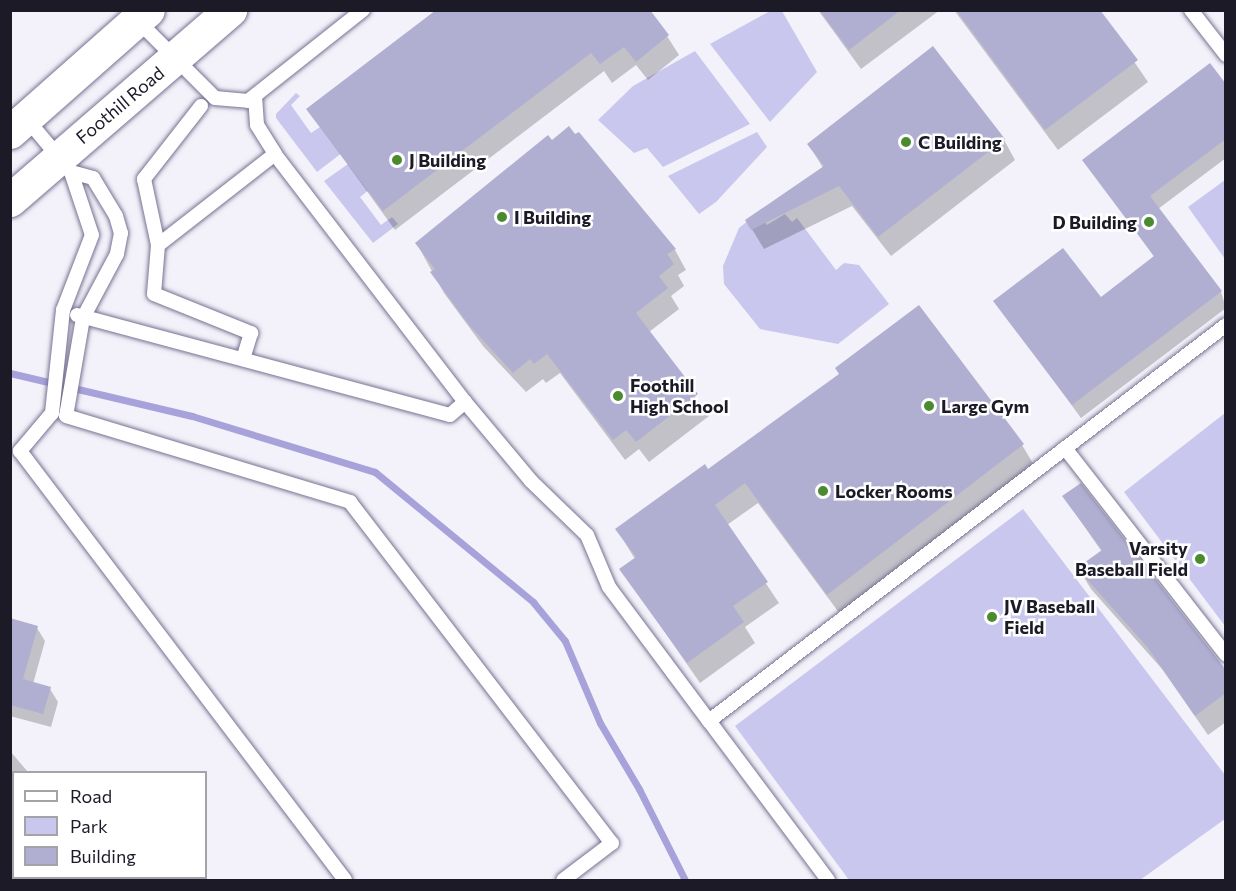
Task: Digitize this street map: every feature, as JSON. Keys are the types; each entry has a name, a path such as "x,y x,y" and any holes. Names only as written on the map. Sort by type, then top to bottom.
{"main road":[{"name":"Foothill Road","path":"10,200 65,164 175,58 230,10"},
{"path":"18,125 143,15"}],"lane":[{"path":"143,15 175,58 215,98 248,101 363,10"},
{"path":"1191,10 1226,55"},
{"path":"255,96 257,125 275,154 465,402 531,481 586,535 609,587 828,880"},
{"path":"201,106 144,178 158,245 154,294 251,333 243,359"},
{"path":"18,125 65,164 93,178 116,216 121,233 117,254 83,318 66,416 350,502 612,843 563,880"},
{"path":"158,245 275,154"},
{"path":"65,164 92,235 63,310 52,413 20,451 345,880"},
{"path":"63,310 83,318 450,415 465,402"},
{"path":"709,721 1226,325"},
{"path":"1065,448 1226,655"}],"green space":[{"path":"770,11 782,11 817,72 770,122 710,44"},
{"path":"695,51 750,124 663,167 647,148 634,153 598,120 633,86"},
{"path":"296,93 300,96 291,105 311,133 326,123 347,149 317,172 276,118 276,114"},
{"path":"757,132 767,147 716,202 699,214 668,176"},
{"path":"355,159 375,185 360,197 381,225 392,217 398,224 373,243 324,181"},
{"path":"1225,180 1225,259 1188,207"},
{"path":"759,212 767,225 785,214 792,222 797,218 836,270 844,263 859,265 889,304 838,344 760,329 724,284 723,266 739,228"},
{"name":"Varsity Baseball Field","path":"1225,413 1225,626 1124,492"},
{"name":"JV Baseball Field","path":"1023,509 1225,775 1225,819 1140,880 849,880 735,726"}],"building":[{"name":"J Building","path":"436,10 650,10 669,35 636,62 624,47 600,64 591,53 383,211 306,109"},
{"path":"819,10 901,10 849,50"},
{"path":"956,10 1100,10 1138,60 1045,130"},
{"name":"C Building","path":"933,46 1005,139 878,237 839,186 751,230 745,220 824,166 807,144"},
{"name":"D Building","path":"1210,63 1226,84 1226,139 1150,196 1222,291 1072,405 993,301 1063,248 1101,297 1154,256 1082,160"},
{"path":"569,126 575,134 579,132 676,249 667,254 674,264 659,276 668,288 636,313 698,394 636,442 626,430 613,440 547,354 534,364 530,359 513,373 469,325 430,272 435,269 415,243 548,135 552,140"},
{"path":"919,305 1024,444 827,595 745,483 715,505 768,582 733,606 744,622 687,663 619,569 636,557 615,529 705,464 708,469 839,374 835,368"},
{"path":"1081,483 1226,670 1226,693 1195,716 1148,648 1077,568 1102,550 1062,496"},
{"path":"10,618 38,626 23,679 51,687 43,714 10,705"}],"waterway":[{"path":"10,373 192,416 375,472 533,602 565,641 600,723 639,789 685,880"}],"place":[{"name":"C Building","path":"906,142"},
{"name":"J Building","path":"397,160"},
{"name":"I Building","path":"502,217"},
{"name":"D Building","path":"1149,222"},
{"name":"Foothill High School","path":"618,396"},
{"name":"Large Gym","path":"929,406"},
{"name":"Locker Rooms","path":"823,491"},
{"name":"Varsity Baseball Field","path":"1200,559"},
{"name":"JV Baseball Field","path":"992,617"}]}
